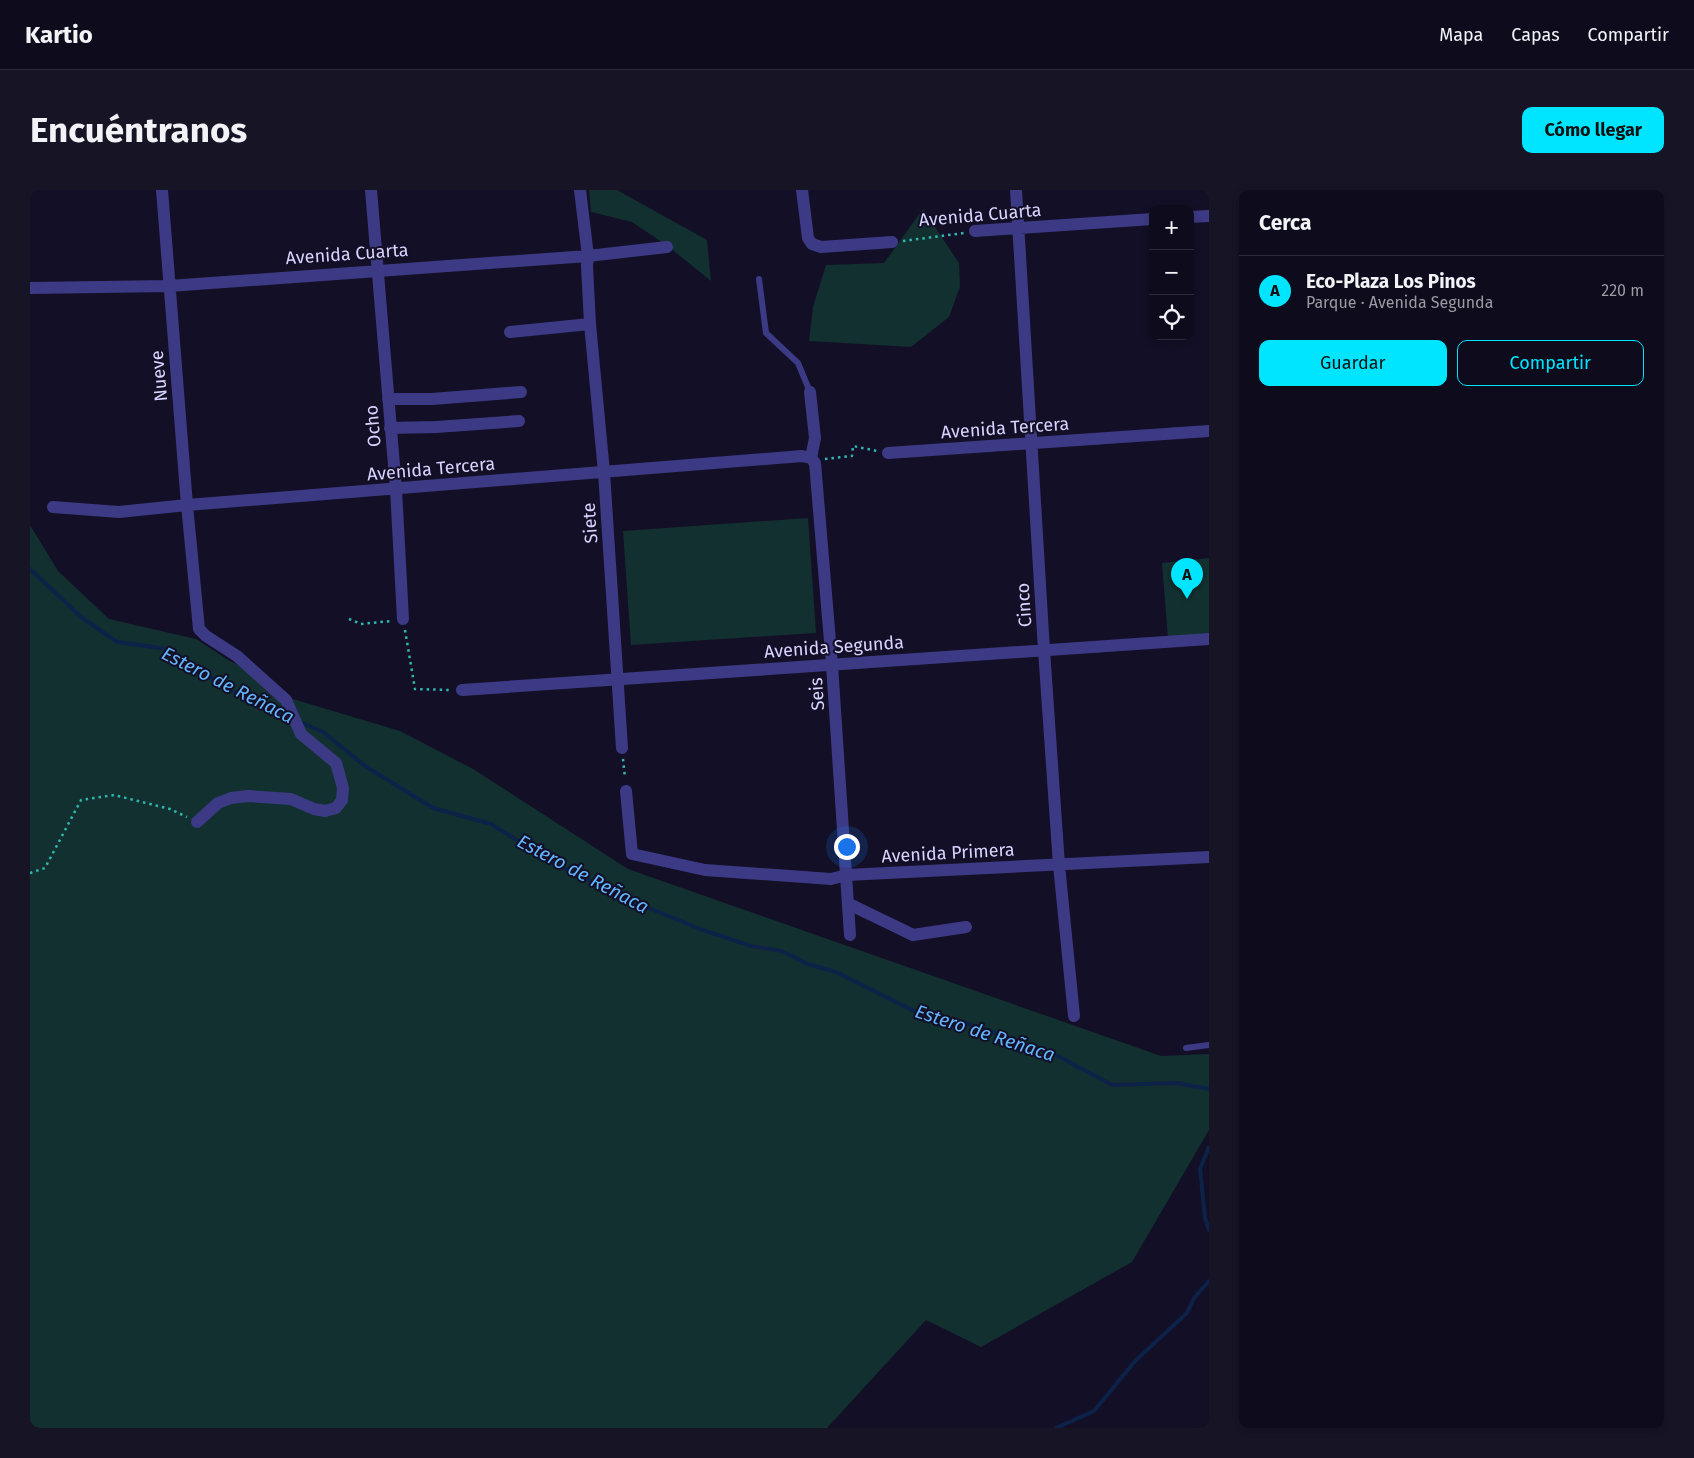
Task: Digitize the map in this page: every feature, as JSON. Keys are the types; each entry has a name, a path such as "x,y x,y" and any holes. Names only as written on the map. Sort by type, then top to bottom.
{"street":[{"name":"Nueve","path":"162,190 187,505 199,629 206,636 237,656 286,700 301,734 336,763 343,788 342,800 336,808 325,811 314,809 291,799 248,796 231,798 218,803 197,822"},
{"name":"Ocho","path":"371,190 396,489 403,619"},
{"name":"Siete","path":"580,190 588,256 590,324 604,472 622,748"},
{"path":"802,190 808,238 812,244 821,247 892,242"},
{"name":"Cinco","path":"1016,190 1030,444 1059,865 1074,1016"},
{"path":"1194,217 1209,216"},
{"name":"Avenida Cuarta","path":"975,232 1149,219"},
{"name":"Avenida Cuarta","path":"30,286 44,288 169,286 588,256 667,247"},
{"path":"510,332 590,324"},
{"path":"388,399 432,399 521,392"},
{"name":"Seis","path":"810,392 815,438 813,459 832,665 850,935"},
{"path":"390,428 519,421"},
{"name":"Avenida Tercera","path":"888,453 1209,431"},
{"name":"Avenida Tercera","path":"53,507 119,512 802,456 813,459"},
{"name":"Avenida Segunda","path":"462,690 1209,639"},
{"name":"Avenida Primera","path":"626,790 632,854 705,870 831,879 847,876 1209,857"},
{"path":"849,904 913,935 966,927"}],"lane":[{"path":"759,279 766,333 798,363 810,392"},
{"path":"1186,1048 1209,1045"}],"path":[{"name":"Avenida Cuarta","path":"892,242 975,232"},
{"path":"813,459 852,456 853,446 888,453"},
{"path":"348,619 361,624 403,619 415,689 462,690"},
{"path":"622,748 626,790"},
{"path":"30,873 45,868 81,800 114,795 170,809 197,822"}],"green space":[{"path":"589,190 617,190 707,240 711,281 669,247 632,222 591,212"},
{"path":"923,209 959,263 960,287 949,317 911,347 809,341 813,307 826,265 884,263"},
{"path":"808,518 816,633 631,645 623,531"},
{"path":"30,525 58,571 109,619 196,639 230,661 251,671 286,697 400,731 473,769 628,869 1161,1056 1209,1054 1209,1130 1132,1262 981,1347 926,1320 827,1428 30,1428"},
{"path":"1209,558 1209,636 1168,638 1162,563"}],"waterway":[{"name":"Estero de Reñaca","path":"30,569 81,617 117,642 167,649 228,689 289,718"},
{"name":"Estero de Reñaca","path":"300,722 323,732 365,766 433,808 491,824 553,863 635,905 651,909 700,929 751,946 781,951 808,964 836,972 928,1018 962,1022 990,1031 1060,1057 1112,1085 1176,1083 1209,1089"},
{"path":"1209,1147 1200,1169 1205,1218 1209,1230"},
{"path":"1056,1428 1094,1411 1136,1360 1187,1313 1194,1298 1209,1281"}],"place":[{"name":"Eco-Plaza Los Pinos","path":"1187,599"}]}
